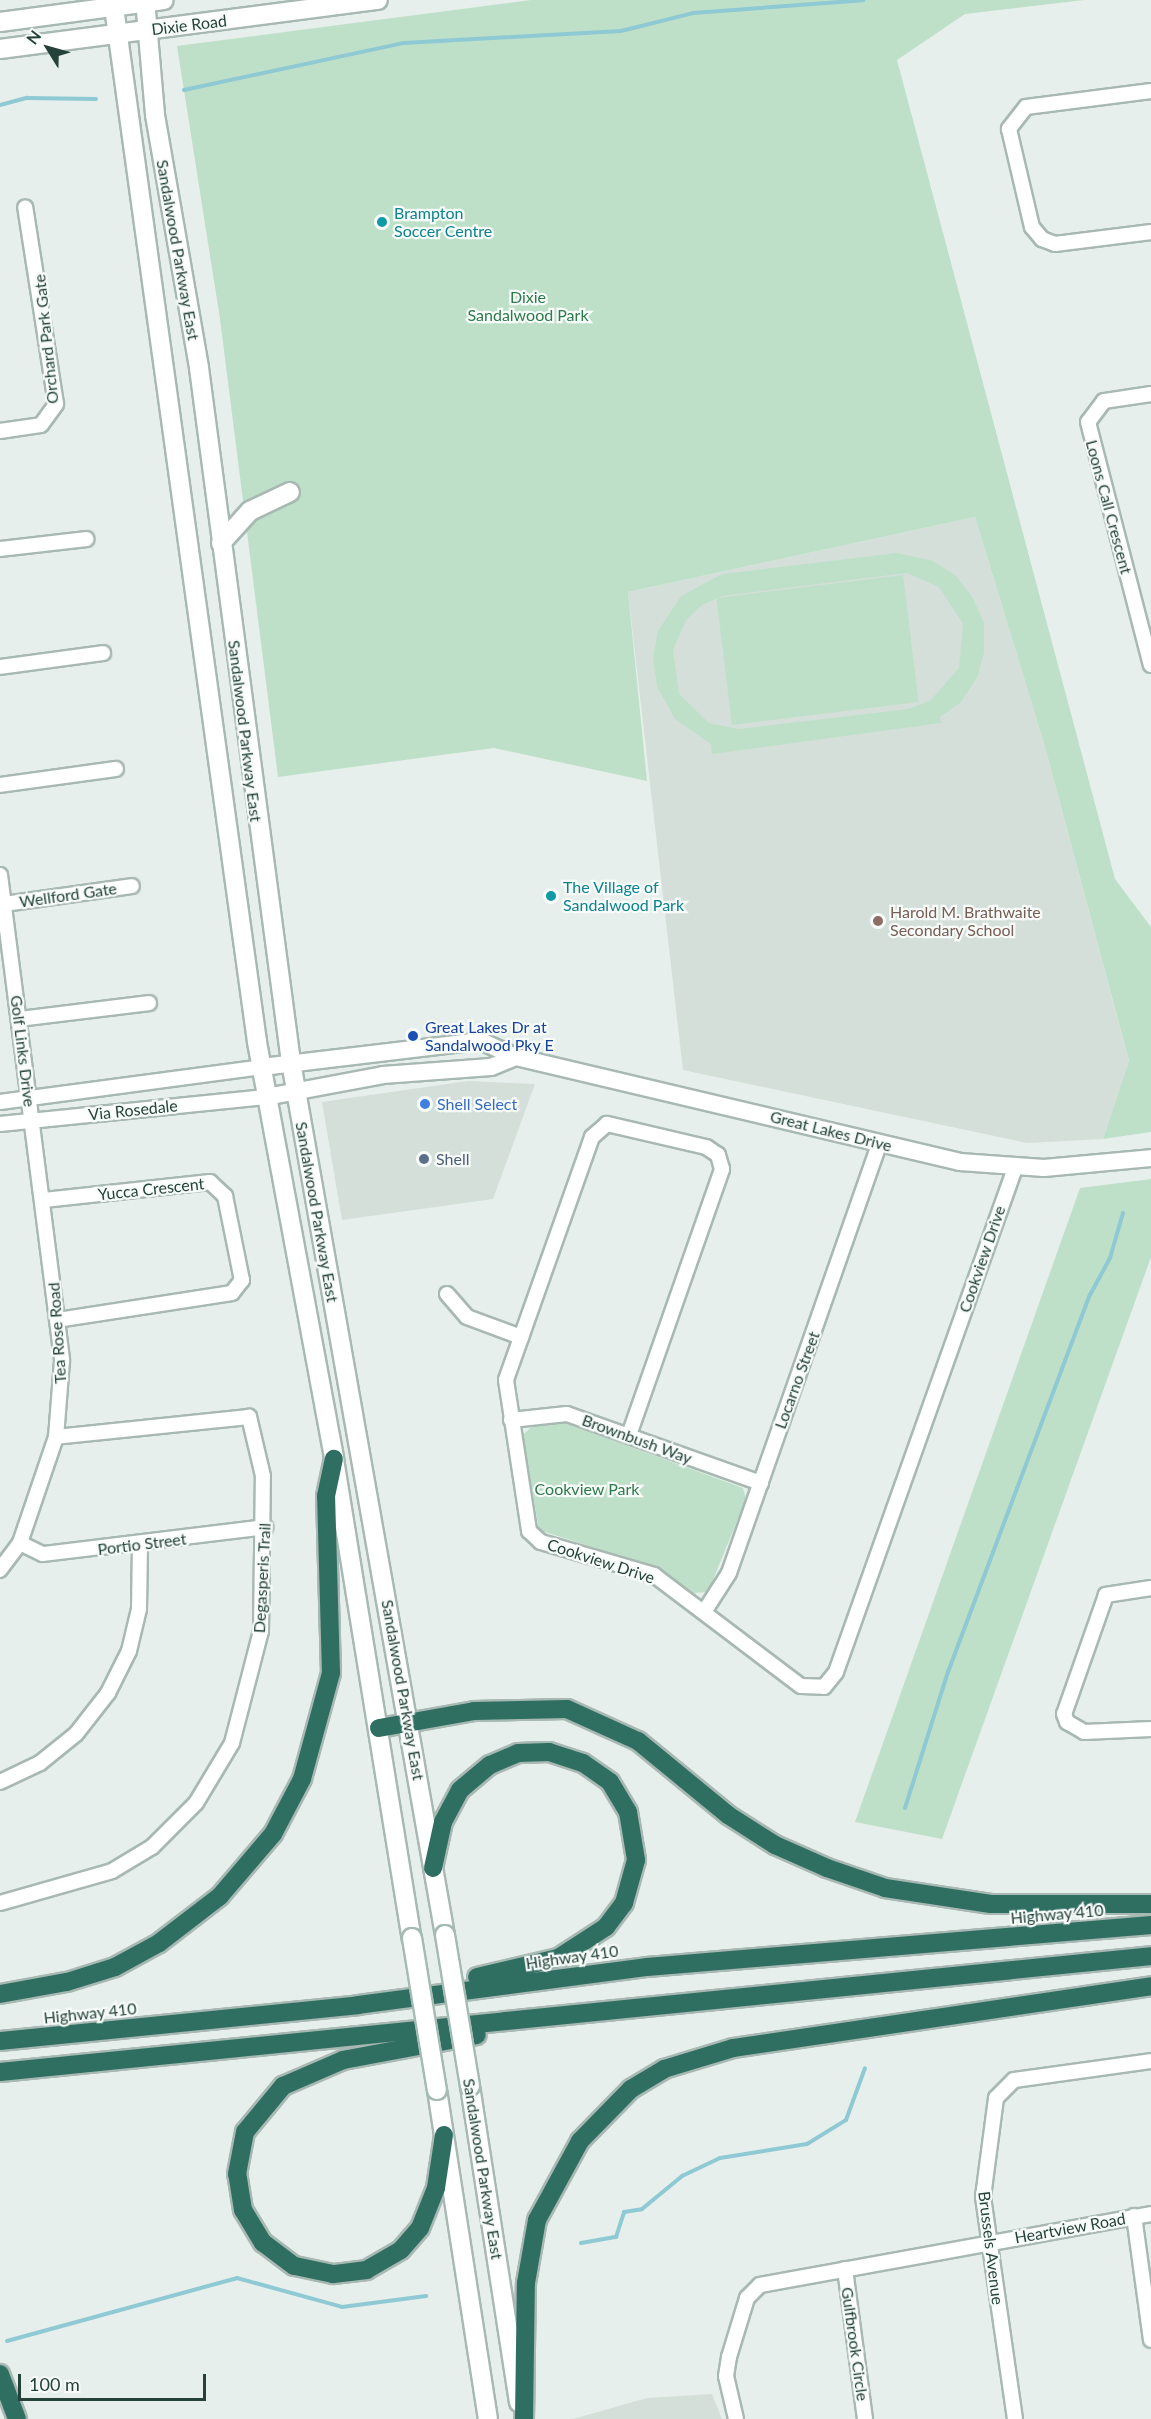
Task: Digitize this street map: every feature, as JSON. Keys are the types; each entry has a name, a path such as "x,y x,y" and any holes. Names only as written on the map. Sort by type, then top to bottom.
{"highway":[{"path":"0,1994 67,1982 115,1967 159,1943 220,1896 273,1834 312,1750 331,1673 326,1496 334,1459"},
{"path":"379,1728 520,1707 567,1709 638,1741 728,1815 776,1845 847,1875 926,1896 991,1904 1151,1904"},
{"path":"358,2005 385,1991 534,1966 585,1944 606,1927 626,1897 636,1860 633,1826 620,1796 596,1771 549,1752 519,1753 490,1765 460,1790 444,1822 434,1868"},
{"name":"Highway 410","path":"0,2042 358,2005 647,1967 1151,1925"},
{"path":"0,2072 1151,1956"},
{"path":"523,2419 525,2283 537,2220 580,2141 631,2089 664,2069 733,2048 1151,1986"},
{"path":"444,2135 436,2188 420,2228 401,2250 367,2270 333,2274 294,2266 263,2243 243,2210 237,2174 245,2132 283,2086 344,2060 475,2036 499,2022"},
{"path":"0,2374 17,2419"}],"main road":[{"name":"Dixie Road","path":"0,22 113,4 164,0"},
{"name":"Dixie Road","path":"0,50 378,0"},
{"name":"Sandalwood Parkway East","path":"145,1 161,156 199,368 214,497 291,1062 434,1868 523,2419"},
{"name":"Sandalwood Parkway East","path":"113,4 115,34 186,499 266,1097 334,1459 379,1728 488,2419"},
{"path":"221,543 250,512 290,492"},
{"path":"186,499 214,497"}],"street":[{"path":"1151,91 1026,107 1009,129 1032,227 1042,239 1055,244 1151,232"},
{"name":"Orchard Park Gate","path":"0,431 41,425 56,404 25,207"},
{"name":"Loons Call Crescent","path":"1151,394 1104,401 1088,422 1151,665"},
{"path":"0,549 87,539"},
{"path":"0,667 103,653"},
{"path":"0,785 116,770"},
{"name":"Golf Links Drive","path":"0,875 31,1121"},
{"name":"Wellford Gate","path":"4,904 132,886"},
{"path":"19,1019 149,1003"},
{"name":"Great Lakes Drive","path":"262,1067 481,1041 516,1057 960,1162 1015,1168 1151,1158"},
{"path":"266,1097 317,1090 322,1083 490,1067 516,1057"},
{"name":"Via Rosedale","path":"0,1102 262,1067"},
{"name":"Via Rosedale","path":"0,1124 266,1097"},
{"name":"Tea Rose Road","path":"0,1570 20,1543 56,1437 62,1394 58,1320 44,1200 31,1121"},
{"name":"Cookview Drive","path":"629,1436 722,1176 721,1162 713,1150 614,1124 596,1131 506,1380 511,1420 533,1538 654,1575 801,1686 824,1687 834,1677 1015,1168"},
{"name":"Locarno Street","path":"704,1612 729,1573 880,1143"},
{"name":"Yucca Crescent","path":"44,1200 215,1184 225,1196 242,1280 232,1293 58,1320"},
{"path":"447,1294 467,1317 521,1337"},
{"name":"Brownbush Way","path":"511,1420 567,1414 761,1483"},
{"name":"Degasperis Trail","path":"0,1903 112,1870 152,1847 196,1803 232,1743 261,1631 265,1527 258,1441 249,1417 56,1437"},
{"name":"Portio Street","path":"20,1543 43,1554 140,1546 265,1527"},
{"path":"0,1782 40,1762 76,1734 108,1693 129,1651 139,1609 140,1546"},
{"path":"1151,1588 1106,1595 1064,1714 1067,1722 1084,1732 1151,1729"},
{"name":"Brussels Avenue","path":"1015,2419 989,2242 983,2182 1001,2088 1014,2080 1151,2061"},
{"name":"Heartview Road","path":"989,2242 1151,2214"},
{"path":"1134,2216 1151,2340"},
{"name":"Gulfbrook Circle","path":"736,2419 726,2376 747,2298 770,2282 989,2242"},
{"name":"Gulfbrook Circle","path":"845,2269 865,2419"}],"shaded area":[{"name":"Harold M. Brathwaite Secondary School","path":"975,517 1045,747 1129,1062 1103,1139 1027,1143 683,1070 628,592"},
{"path":"468,1081 535,1084 493,1199 342,1220 322,1102"},
{"path":"712,2394 722,2419 573,2419 647,2398"}],"green space":[{"name":"Dixie Sandalwood Park","path":"531,0 1084,0 965,14 897,60 1115,879 1151,927 1151,1132 1103,1139 1129,1061 1045,747 975,517 628,592 647,781 494,748 278,777 220,319 177,46"},
{"path":"897,553 933,561 956,576 973,598 984,623 984,653 977,678 960,703 940,717 941,723 712,754 711,744 675,719 657,687 653,658 658,631 681,596 722,574","holes":["907,573 939,587 963,624 959,668 930,701 908,709 738,729 709,723 679,694 673,650 686,620 702,605 722,596"]},
{"path":"903,575 919,702 732,725 716,598"},
{"path":"1151,1179 1151,1257 942,1839 855,1822 1080,1188"},
{"name":"Cookview Park","path":"565,1423 743,1488 746,1499 708,1592 694,1593 658,1568 539,1530 523,1435 532,1426"}],"waterway":[{"path":"184,90 404,43 621,31 693,13 864,0"},
{"path":"0,105 27,98 96,99"},
{"path":"905,1808 948,1672 1090,1295 1110,1258 1123,1213"},
{"path":"581,2243 616,2237 624,2212 642,2209 682,2176 720,2158 807,2144 846,2120 865,2068"},
{"path":"7,2341 237,2278 342,2307 426,2296"}],"place":[{"name":"Brampton Soccer Centre","path":"382,222"},
{"name":"The Village of Sandalwood Park","path":"551,896"},
{"name":"Harold M. Brathwaite Secondary School","path":"878,921"},
{"name":"Great Lakes Dr at Sandalwood Pky E","path":"413,1036"},
{"name":"Shell Select","path":"425,1104"},
{"name":"Shell","path":"424,1159"}]}
